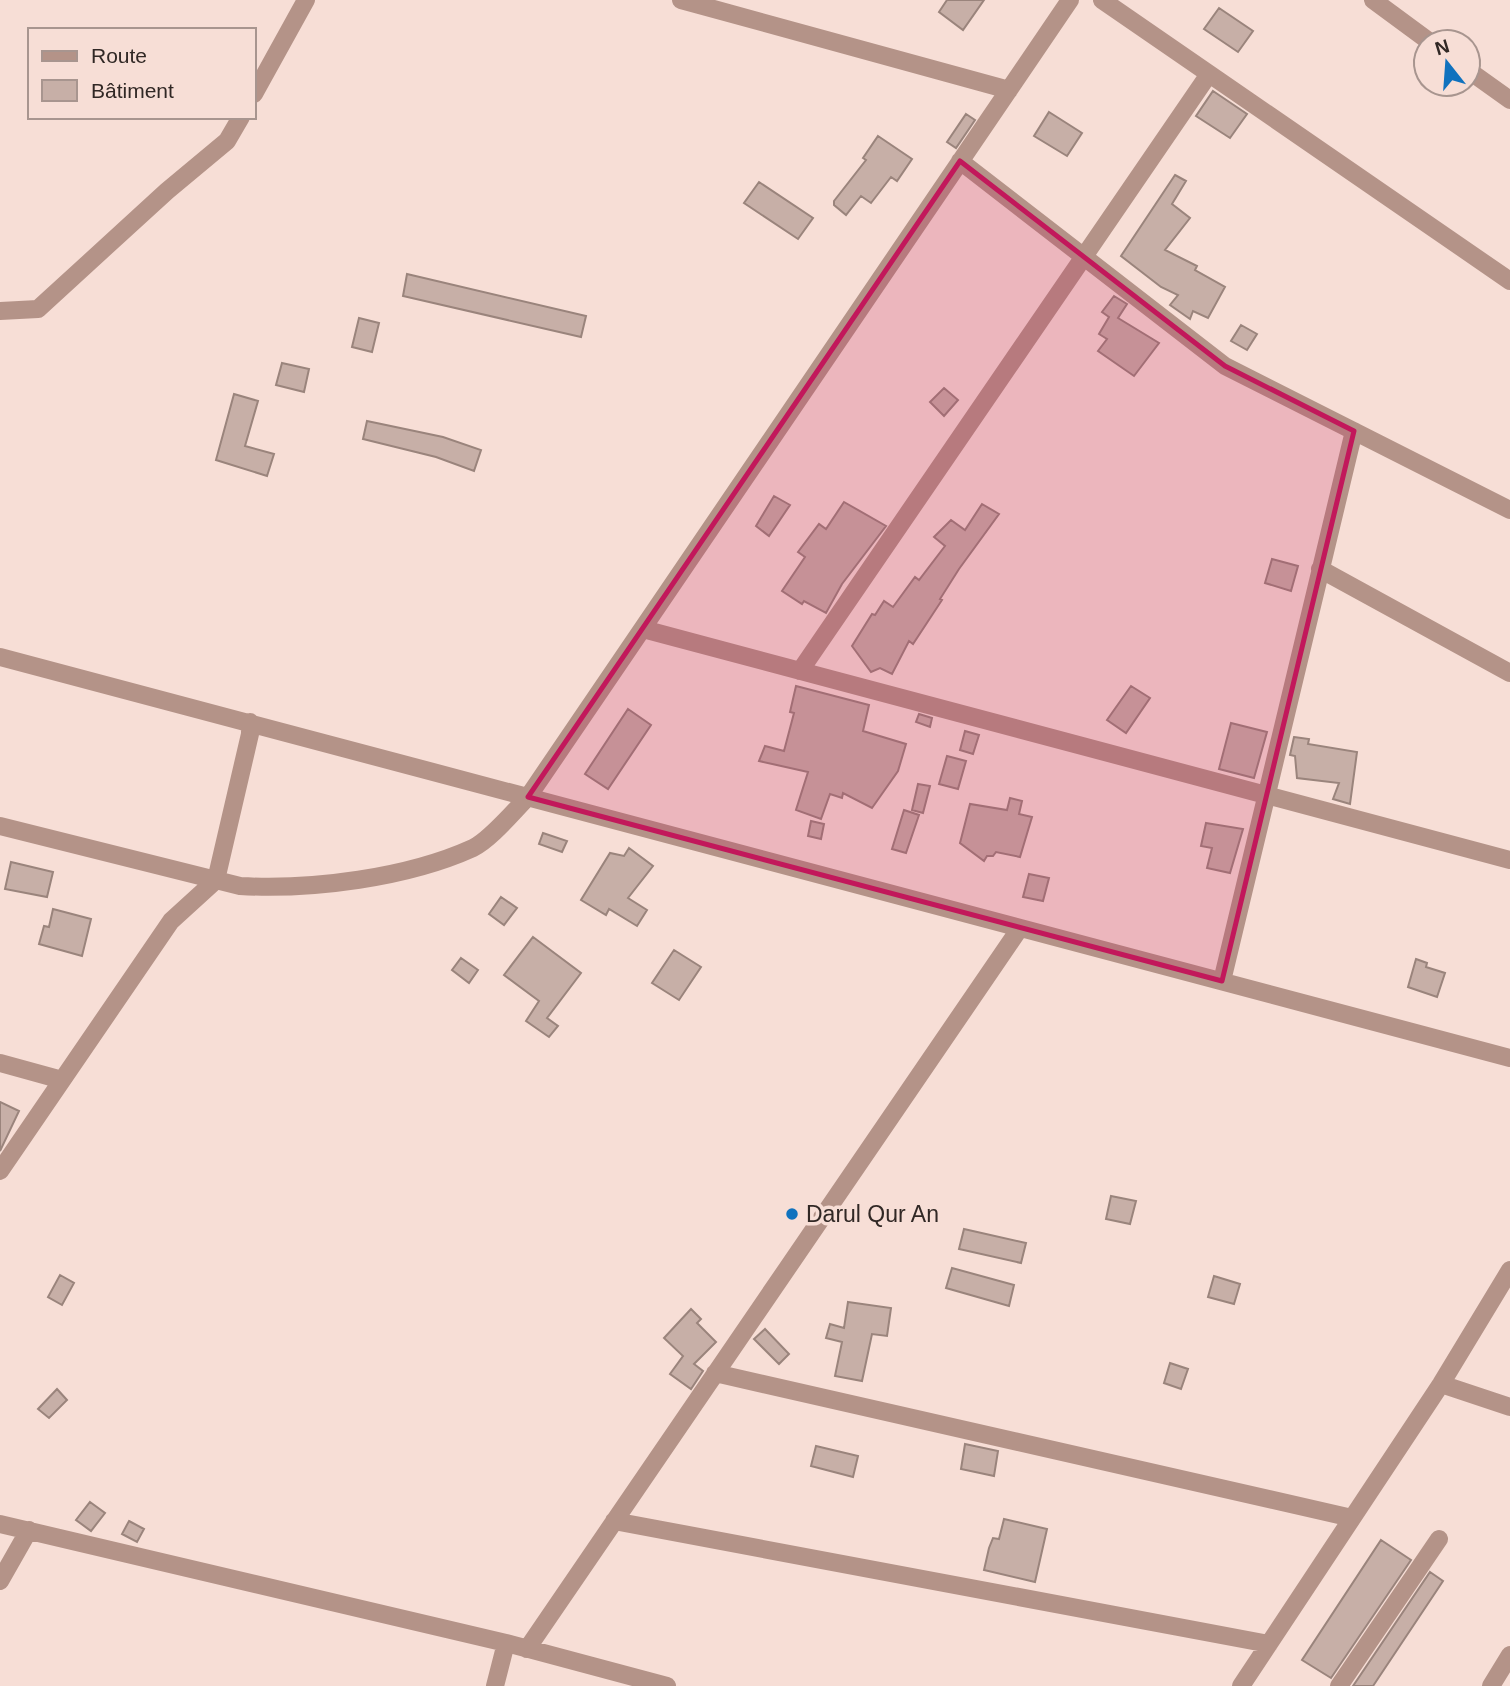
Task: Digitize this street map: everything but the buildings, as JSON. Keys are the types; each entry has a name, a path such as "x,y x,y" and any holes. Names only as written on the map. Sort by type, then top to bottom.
{"street":[{"path":"256,90 306,0"},
{"path":"681,0 1009,90"},
{"path":"0,826 240,886 275,888 384,876 475,847 528,797 1070,0"},
{"path":"1102,0 1510,281"},
{"path":"1373,0 1412,29"},
{"path":"800,671 1209,74"},
{"path":"1482,79 1510,100"},
{"path":"0,311 38,309 167,191 228,141 240,119"},
{"path":"960,161 1225,366 1510,510"},
{"path":"1222,981 1354,431"},
{"path":"1321,569 1510,673"},
{"path":"642,629 1510,860"},
{"path":"0,657 1510,1058"},
{"path":"0,1171 171,921 216,880 250,734 250,722"},
{"path":"527,1648 1020,928"},
{"path":"0,1063 62,1080"},
{"path":"1241,1686 1441,1384 1510,1270"},
{"path":"715,1373 1352,1518"},
{"path":"1441,1384 1510,1407"},
{"path":"614,1521 1269,1644"},
{"path":"0,1524 527,1648 667,1686"},
{"path":"0,1581 29,1530"},
{"path":"1339,1686 1439,1539"},
{"path":"495,1686 506,1643"},
{"path":"1491,1686 1510,1655"}],"highlighted area":[{"path":"960,161 1225,366 1354,431 1222,981 528,797"}],"place":[{"name":"Darul Qur An","path":"792,1214"}]}
